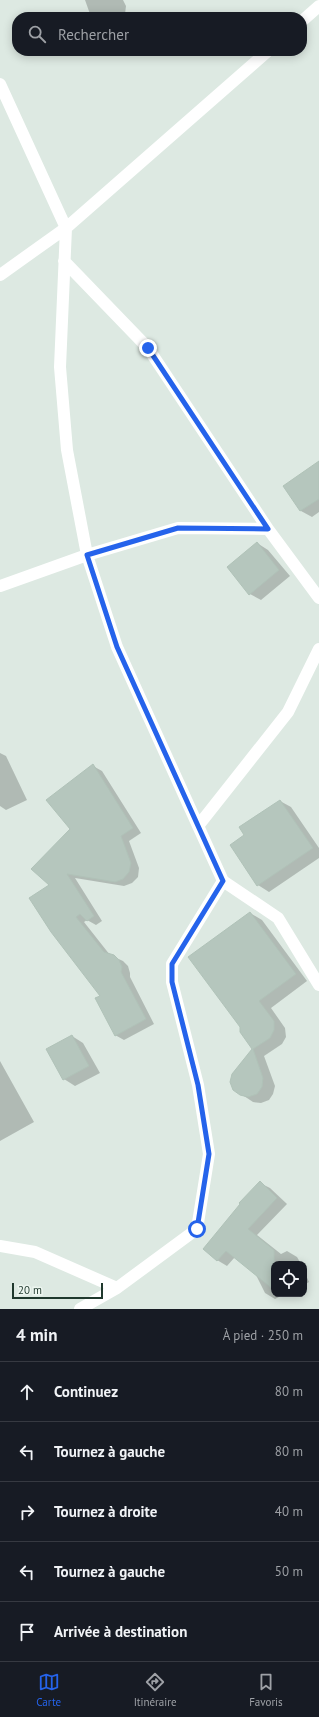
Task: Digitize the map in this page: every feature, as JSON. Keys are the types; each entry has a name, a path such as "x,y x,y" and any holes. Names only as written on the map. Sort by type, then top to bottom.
{"street":[{"path":"307,17 319,6"},
{"path":"0,275 66,228 262,56"},
{"path":"0,84 66,228 60,367 67,450 87,555 117,647 223,881 278,918 319,985"},
{"path":"64,261 148,348 268,529 319,598"},
{"path":"0,586 87,555 178,528 268,529"},
{"path":"198,826 288,712 319,649"},
{"path":"80,1309 117,1288 197,1229 209,1154 198,1085 172,982 172,964 223,881"},
{"path":"0,1246 34,1252 117,1288"}],"building":[{"path":"319,461 319,499 300,511 283,486"},
{"path":"257,542 279,570 249,595 227,567"},
{"path":"93,764 133,828 121,836 131,863 129,872 123,879 115,882 67,874 94,916 87,921 80,914 76,917 104,952 114,955 119,960 122,967 121,972 146,1019 115,1036 95,998 100,996 51,932 29,898 49,885 31,869 70,829 46,800"},
{"path":"280,800 313,848 257,886 230,845 244,835 239,827"},
{"path":"250,912 296,974 259,1001 274,1021 274,1030 270,1038 253,1049 263,1078 262,1087 257,1094 248,1097 240,1095 233,1090 230,1082 232,1074 252,1049 240,1032 240,1027 188,957"},
{"path":"72,1035 89,1066 63,1080 46,1049"},
{"path":"260,1181 277,1198 248,1229 274,1250 274,1261 271,1261 271,1288 226,1251 217,1261 203,1249 240,1204 239,1203"}],"route":[{"path":"148,348 268,529 178,528 87,555 117,647 223,881 172,964 172,982 198,1085 209,1154 197,1229"}]}
